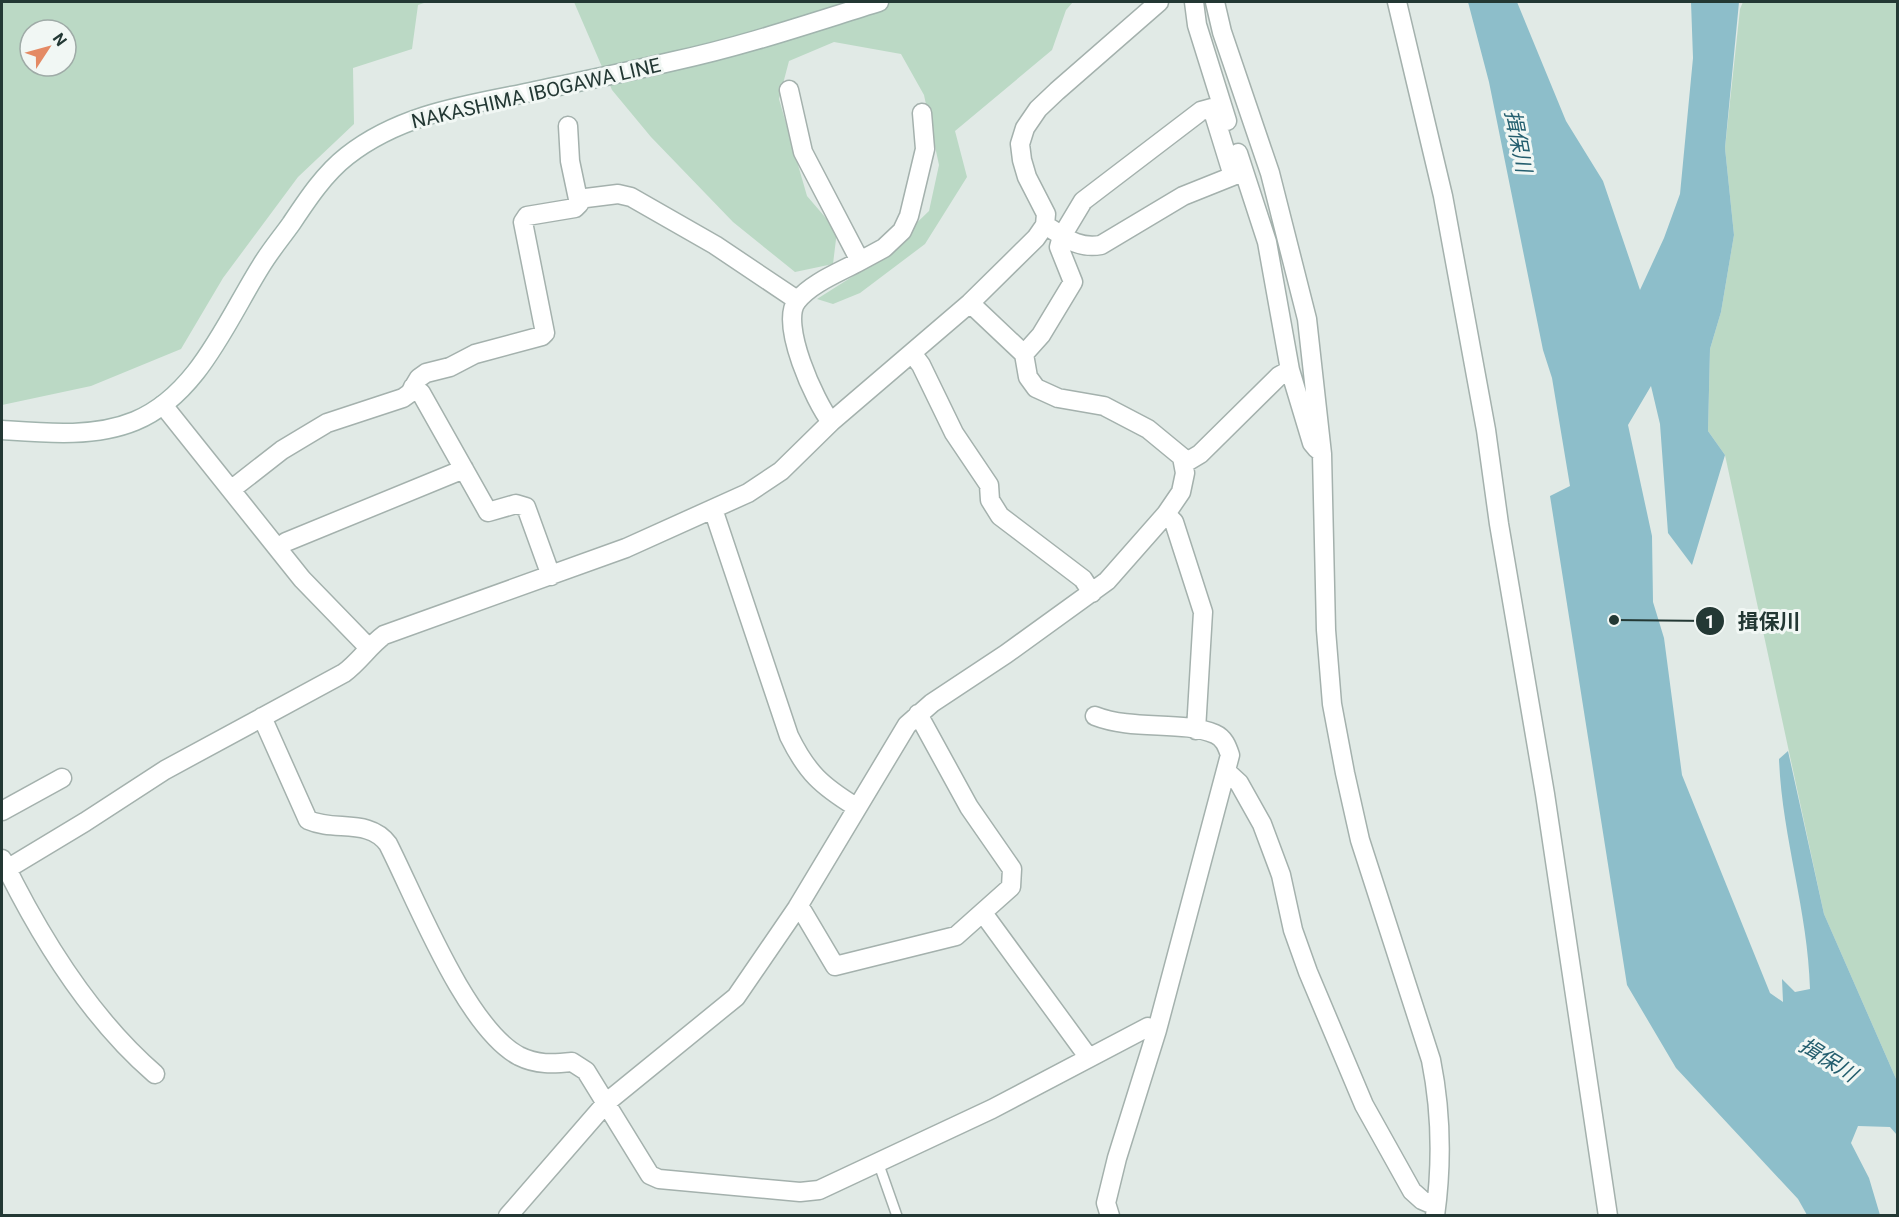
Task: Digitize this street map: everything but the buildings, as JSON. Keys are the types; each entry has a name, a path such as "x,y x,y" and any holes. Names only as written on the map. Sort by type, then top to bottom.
{"street":[{"name":"NAKASHIMA IBOGAWA LINE","path":"2,430 50,434 110,429 136,421 163,405 207,357 262,264 315,189 345,158 377,135 407,121 455,107 676,61 757,41 879,2"},
{"path":"155,1074 115,1036 74,982 32,918 3,866 86,822 165,770 344,673 358,663 369,648 384,635 626,548 763,484 800,454 831,422 970,303 1035,238 1045,225 1046,214 1041,200 1027,177 1022,160 1020,144 1025,128 1038,109 1057,91 1160,2"},
{"path":"1194,2 1197,25 1267,242 1290,370 1312,443 1322,454"},
{"path":"1215,2 1222,32 1270,174 1307,319 1322,454 1326,630 1332,704 1360,840 1431,1060 1437,1091 1439,1170 1436,1211"},
{"path":"1397,2 1443,196 1484,419 1498,524 1545,794 1608,1215"},
{"path":"789,90 803,153 860,261"},
{"path":"1024,354 1041,335 1073,282 1059,247 1062,236 1083,201 1201,111 1212,108 1233,176 1183,196 1101,245 1089,247 1075,244 1062,236 1045,225"},
{"path":"831,422 822,410 795,342 790,325 792,309 797,300 816,285 890,243 902,231 909,216 924,148 922,113"},
{"path":"232,489 282,450 327,423 403,398 426,373 450,367 475,354 545,333 523,222 527,216 575,208 579,204 570,161 568,126"},
{"path":"578,199 618,194 631,197 715,245 797,300"},
{"path":"508,1215 606,1102 736,997 797,908 856,807 907,726 918,714 1107,581 1166,514 1181,492 1185,464 1182,457 1148,429 1104,406 1058,399 1036,388 1028,377 1024,354 970,303"},
{"path":"912,353 921,365 954,433 989,485 990,500 1000,516 1083,579 1092,593"},
{"path":"1185,464 1200,454 1279,376 1290,370"},
{"path":"413,387 421,393 488,512 516,504 526,507 551,576"},
{"path":"163,405 320,598 369,648"},
{"path":"279,548 286,542 464,469"},
{"path":"713,509 789,736 799,755 824,787 856,807"},
{"path":"1166,514 1174,522 1203,612 1196,729"},
{"path":"797,908 803,912 835,966 956,936 1011,887 1012,869 969,807 918,714"},
{"path":"1095,716 1124,724 1196,729 1216,734 1226,742 1230,755 1157,1030 1117,1158 1107,1203 1110,1215"},
{"path":"262,717 309,820 321,826 362,827 381,834 460,988 490,1031 519,1055 548,1065 572,1062 586,1071 650,1175 658,1179 800,1192 819,1190 992,1109 1148,1027 1157,1030"},
{"path":"1227,772 1239,783 1262,824 1281,875 1293,930 1364,1105 1412,1191 1436,1211"},
{"path":"2,811 62,778"},
{"path":"983,913 1089,1058"}],"lane":[{"path":"878,1162 897,1215"}],"green space":[{"path":"2,2 427,2 418,5 412,49 353,68 354,124 298,177 223,278 181,349 91,386 2,405"},
{"path":"574,2 1073,2 1066,10 1052,50 955,131 967,177 925,244 860,293 833,304 817,299 877,261 929,211 939,165 924,95 901,54 834,42 789,61 779,99 807,196 837,231 833,264 795,272 733,222 651,137 612,90"},
{"path":"1743,2 1897,2 1897,1081 1824,914 1725,455 1708,431 1710,349 1721,312 1734,235 1725,148 1740,9"}],"water":[{"name":"揖保川","path":"1468,2 1517,2 1566,121 1603,181 1640,290 1664,238 1680,194 1693,58 1691,2 1739,2 1725,148 1734,235 1721,312 1710,349 1708,431 1725,455 1692,565 1668,533 1660,424 1651,386 1628,425 1652,536 1653,602 1664,638 1682,775 1770,993 1783,1002 1782,979 1795,992 1810,989 1805,931 1781,788 1779,759 1788,751 1824,914 1897,1081 1897,1135 1890,1127 1858,1126 1851,1143 1869,1178 1880,1215 1807,1215 1798,1199 1676,1068 1627,985 1550,496 1570,486 1552,378 1543,350 1489,82"}],"place":[{"name":"揖保川","path":"1614,620"}]}
